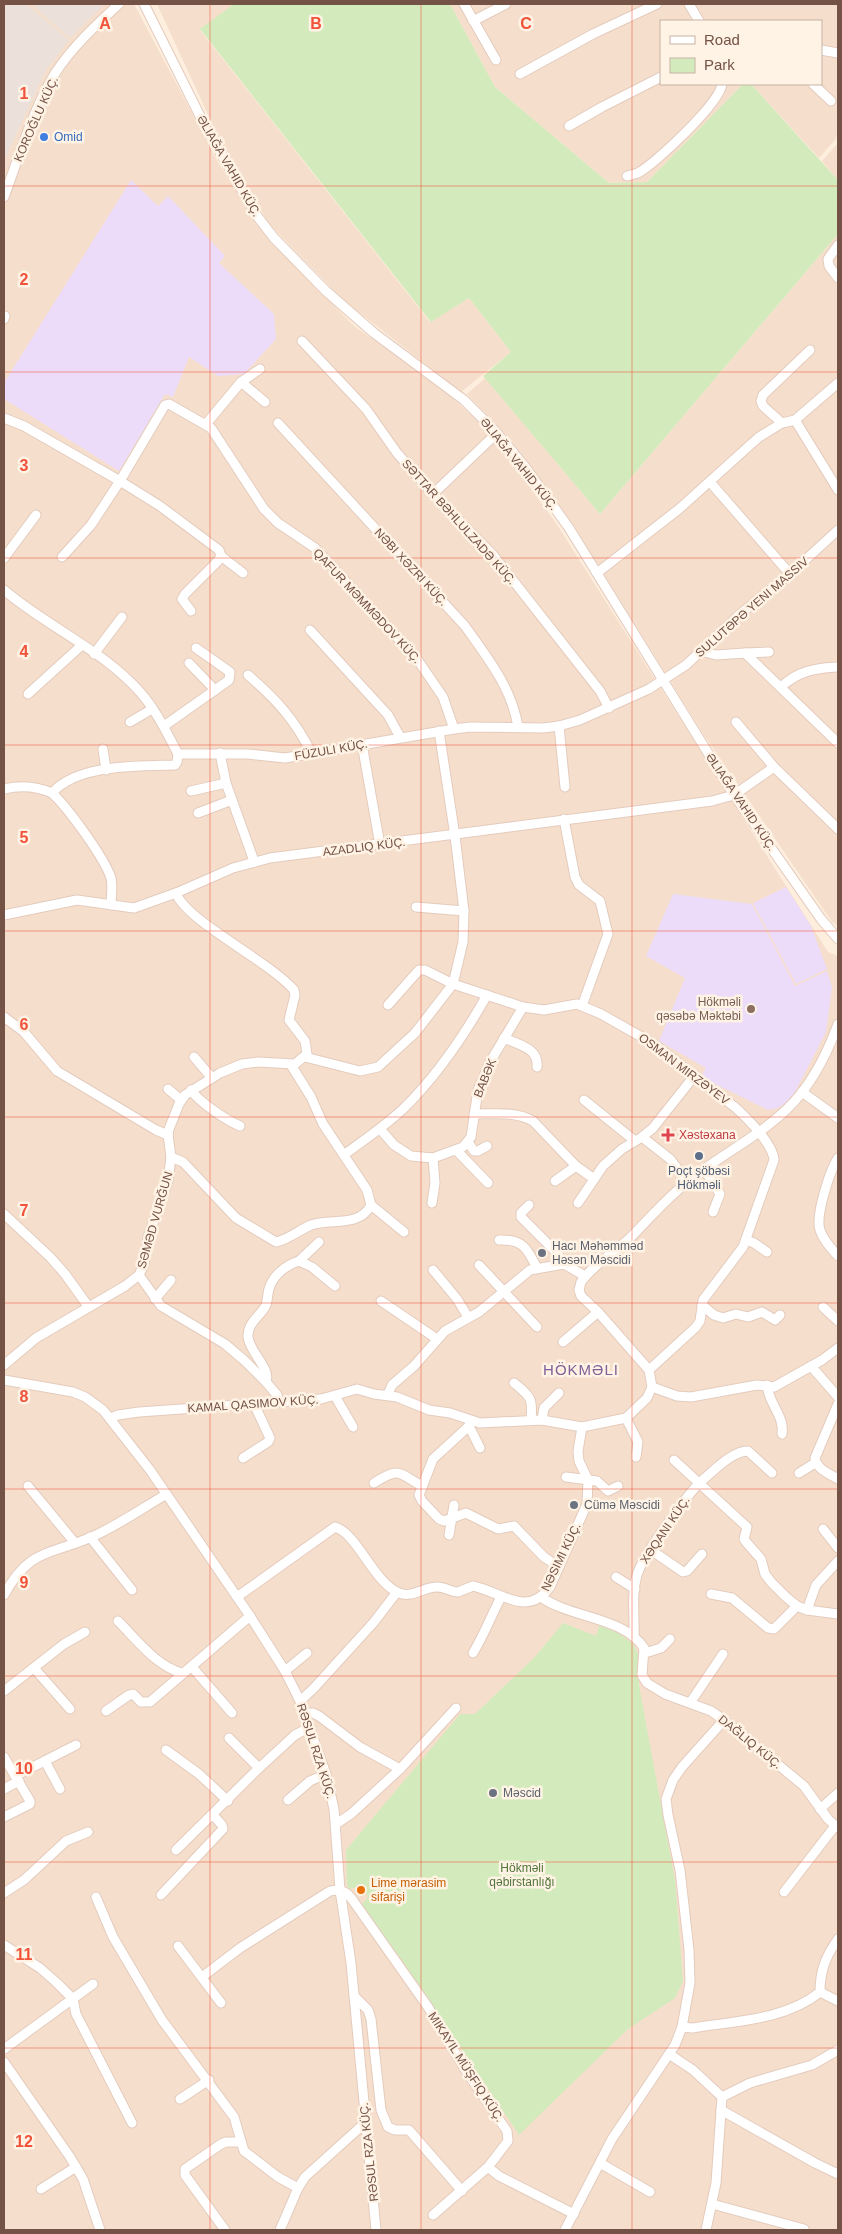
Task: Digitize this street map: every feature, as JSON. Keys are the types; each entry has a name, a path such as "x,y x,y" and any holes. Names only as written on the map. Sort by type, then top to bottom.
{"street":[{"name":"KOROĞLU KÜÇ.","path":"4,197 38,109 55,75 75,48 119,4"},
{"name":"ƏLIAĞA VAHID KÜÇ.","path":"144,4 219,153 257,216 274,238 337,302 374,333 457,394 497,433 549,498 598,573 734,795 821,920 838,939"},
{"path":"464,4 496,60"},
{"path":"473,21 506,4"},
{"path":"520,74 593,34 657,4"},
{"path":"688,4 699,20"},
{"path":"822,50 838,54"},
{"path":"569,126 602,106 660,77"},
{"path":"627,176 636,174 678,140 715,100 722,85"},
{"path":"814,85 831,101"},
{"path":"838,245 828,259 829,266 838,278"},
{"name":"SƏTTAR BƏHLULZADƏ KÜÇ.","path":"302,341 366,409 390,444 433,494 493,555 600,691 608,708"},
{"path":"782,423 763,406 761,401 763,395 810,350"},
{"path":"206,424 241,382 260,369"},
{"path":"241,382 265,402"},
{"path":"598,573 679,509 759,437 782,423 796,420 838,383"},
{"name":"QAFUR MƏMMƏDOV KÜÇ.","path":"120,481 165,405 169,404 206,424 217,436 264,509 278,523 315,548 417,659 443,697 454,729"},
{"path":"4,418 24,426 120,481 207,539 219,550 221,556 243,573"},
{"path":"796,420 838,490"},
{"name":"NƏBI XƏZRI KÜÇ.","path":"278,424 441,598 464,626 491,663 510,696 518,727"},
{"path":"433,494 497,433"},
{"path":"62,557 91,525 120,481"},
{"path":"710,482 790,574"},
{"path":"4,558 36,515"},
{"name":"SULUTƏPƏ YENI MASSIV","path":"663,680 701,652 739,615 790,574 838,530"},
{"path":"191,611 182,599 221,556"},
{"path":"4,590 50,625 82,645 133,685 164,726 178,754 175,765 106,770 71,778 58,786 52,793"},
{"path":"94,654 122,617"},
{"path":"310,630 388,715 400,736"},
{"path":"28,694 82,645"},
{"path":"164,726 230,680 230,672 196,648"},
{"path":"701,652 716,655 769,652"},
{"path":"745,653 838,743"},
{"path":"189,663 215,690"},
{"path":"781,687 792,677 804,671 838,667"},
{"path":"248,675 271,694 289,714 299,728 312,754"},
{"name":"FÜZULI KÜÇ.","path":"178,754 220,754 285,758 400,736 454,729 543,728 559,726 608,708 663,680"},
{"path":"130,722 152,709"},
{"path":"736,722 774,767 838,829"},
{"path":"559,726 564,788"},
{"path":"305,1056 360,1071 378,1067 415,1033 453,984 463,942 464,911 439,731"},
{"path":"362,744 380,845"},
{"path":"103,749 106,770"},
{"path":"220,754 226,783 254,861"},
{"path":"4,915 77,900 134,908 176,893 216,874 254,861 712,801 734,795 774,767"},
{"path":"191,791 226,783"},
{"path":"4,787 24,786 40,788 52,793 68,811 107,869 111,880 111,905"},
{"path":"198,813 232,800"},
{"path":"564,819 575,878 579,885 600,901 608,934 582,1006"},
{"path":"176,893 179,900 192,913 240,946 294,990 295,996 289,1020 307,1045 305,1056 300,1062 291,1065 311,1097 323,1124 345,1154 367,1190 371,1205 404,1232"},
{"path":"416,906 464,911"},
{"name":"OSMAN MIRZƏYEV","path":"388,1005 419,970 425,970 453,984 523,1007 544,1010 569,1005 582,1006 601,1014 654,1044 695,1075 736,1108 771,1149 774,1160 746,1240 738,1254 703,1300 700,1321 649,1370"},
{"path":"345,1154 403,1109 463,1037 487,995"},
{"name":"BABƏK","path":"468,1142 474,1127 478,1090 490,1062 523,1007"},
{"path":"4,1016 24,1032 48,1062 63,1075 156,1130 168,1135"},
{"path":"110,1418 139,1412 322,1399 357,1388 374,1394 388,1394 429,1410 450,1413 470,1424 542,1420 582,1427 626,1418 641,1406 652,1388 649,1370 598,1312 581,1296 580,1286 585,1276 628,1239 666,1199 787,1109 802,1092 838,1028"},
{"path":"504,1038 535,1053 538,1059 536,1067"},
{"path":"194,1057 212,1078"},
{"name":"SƏMƏD VURĞUN","path":"4,1365 36,1338 125,1286 139,1275 144,1264 148,1238 168,1182 171,1157 168,1135 181,1100 191,1090 232,1068 250,1063 291,1065"},
{"path":"578,1203 608,1161 638,1139 666,1113 695,1075"},
{"path":"168,1089 181,1100"},
{"path":"191,1090 196,1097 240,1126"},
{"path":"802,1092 838,1118"},
{"path":"584,1100 638,1139 670,1159 687,1182"},
{"path":"474,1114 525,1117 533,1122 576,1166 594,1179"},
{"path":"380,1128 401,1152 412,1156 433,1158 456,1150 468,1142 474,1151 487,1146"},
{"path":"456,1150 488,1183"},
{"path":"171,1157 183,1162 236,1218 276,1242 319,1223 352,1220 367,1211 371,1205"},
{"path":"432,1204 435,1183 433,1158"},
{"path":"838,1158 830,1174 818,1223 824,1239 838,1256"},
{"path":"554,1182 576,1166"},
{"path":"704,1169 720,1194 713,1212"},
{"path":"529,1205 521,1212 521,1216 557,1253 564,1264 585,1276"},
{"path":"4,1214 50,1257 88,1306"},
{"path":"499,1240 511,1239 520,1243 530,1255 537,1268"},
{"path":"746,1240 767,1252"},
{"path":"266,1382 266,1371 253,1353 248,1339 248,1331 266,1304 271,1283 278,1273 299,1261 319,1242"},
{"path":"299,1261 308,1264 335,1286"},
{"path":"388,1394 392,1385 414,1366 437,1339 452,1326 479,1312 530,1270 564,1264"},
{"path":"479,1265 537,1327"},
{"path":"433,1270 457,1299 468,1317"},
{"path":"139,1275 155,1299 168,1311 225,1344 266,1382 277,1395 279,1401"},
{"path":"155,1299 171,1280"},
{"path":"381,1301 437,1339"},
{"path":"702,1305 714,1315 723,1318 736,1314 748,1317 762,1312 775,1320 780,1315"},
{"path":"823,1307 838,1321"},
{"path":"563,1342 598,1312"},
{"path":"652,1388 677,1396 691,1397 757,1385 778,1386 832,1354 838,1348"},
{"path":"245,1361 253,1353"},
{"path":"811,1366 838,1397"},
{"name":"RƏSUL RZA KÜÇ.","path":"4,1380 73,1392 93,1402 110,1418 250,1616 285,1671 300,1701 326,1774 336,1824 340,1890 354,1996 376,2230"},
{"path":"514,1383 530,1396 532,1402 531,1420"},
{"path":"767,1386 770,1398 781,1421 782,1434"},
{"path":"542,1420 544,1408 559,1392"},
{"path":"335,1396 353,1427"},
{"path":"243,1458 268,1442 270,1438 254,1404"},
{"path":"799,1473 816,1463 819,1447 838,1404"},
{"path":"626,1418 638,1442 636,1457"},
{"path":"470,1424 480,1448"},
{"path":"470,1424 434,1459 419,1495 422,1502 439,1519 444,1521 466,1513 498,1529 514,1526 544,1557 559,1568"},
{"name":"NƏSIMI KÜÇ.","path":"397,1592 412,1595 434,1587 440,1587 458,1592 473,1586 501,1596 529,1602 541,1597 550,1586 559,1568 587,1504 589,1494 588,1480 578,1456 582,1427"},
{"path":"674,1460 699,1483 719,1466 742,1451 748,1452 772,1473"},
{"path":"816,1463 838,1479"},
{"path":"374,1482 390,1473 396,1472 422,1486"},
{"path":"566,1477 597,1481 608,1491 618,1486"},
{"name":"XƏQANI KÜÇ.","path":"634,1637 635,1589 641,1566 690,1493 699,1483 747,1528 744,1539 761,1559 765,1574 786,1598 807,1610 838,1614"},
{"path":"28,1486 75,1542"},
{"path":"4,1595 25,1565 43,1554 90,1537 165,1495"},
{"path":"449,1535 454,1505"},
{"path":"237,1597 335,1527 344,1532 383,1582 397,1592 374,1622 309,1694 300,1701"},
{"path":"823,1529 838,1548"},
{"path":"90,1537 132,1590"},
{"path":"651,1550 683,1572 687,1571 702,1554"},
{"path":"807,1610 816,1585 838,1561"},
{"path":"616,1577 635,1589"},
{"path":"711,1594 732,1598 768,1628 774,1628 797,1606"},
{"path":"473,1653 501,1596"},
{"path":"541,1597 555,1605 619,1628 634,1637 641,1643 645,1653 642,1675 647,1683 665,1694 711,1711 804,1786 820,1809 837,1827 784,1892"},
{"path":"106,1711 132,1694 141,1702 150,1702 250,1616"},
{"path":"118,1620 157,1660 172,1671 182,1674"},
{"path":"4,1691 64,1644 85,1632"},
{"path":"645,1653 661,1648 670,1639"},
{"path":"285,1671 307,1653"},
{"path":"690,1702 723,1654"},
{"path":"192,1667 232,1713"},
{"path":"34,1668 70,1709"},
{"path":"336,1824 351,1814 400,1769 456,1708"},
{"path":"305,1714 313,1713 319,1716 360,1747 400,1769"},
{"path":"565,2230 612,2139 669,2054 682,2027 690,1983 688,1950 680,1870 666,1798 673,1780 682,1767 724,1720"},
{"path":"176,1850 295,1735 310,1727"},
{"path":"229,1738 260,1768"},
{"path":"4,1789 17,1779 76,1745"},
{"path":"166,1750 199,1774 228,1801"},
{"path":"4,1757 30,1801 30,1804 4,1817"},
{"path":"45,1762 60,1789"},
{"path":"288,1800 310,1781 326,1774"},
{"path":"820,1809 838,1793"},
{"path":"161,1894 223,1829 213,1815"},
{"path":"4,1893 24,1880 66,1841 88,1832"},
{"path":"202,1977 240,1948 330,1891 340,1890 354,1902 416,1991 466,2071 508,2131 508,2141 488,2167 433,2215"},
{"path":"96,1897 113,1937 162,2020 209,2080 234,2116 240,2142 249,2156 298,2188"},
{"path":"820,1992 820,1975 823,1964 838,1939"},
{"path":"4,1945 40,1968 73,1999 76,2014 132,2123"},
{"path":"178,1946 221,2003"},
{"path":"4,2050 92,1984"},
{"path":"682,2027 692,2028 783,2012 809,2001 820,1992"},
{"path":"820,1992 838,2001"},
{"path":"354,1996 368,2010 371,2019 381,2110 388,2127 395,2130 410,2130 462,2191"},
{"path":"722,2097 750,2083 812,2065 838,2050"},
{"path":"669,2054 693,2070 722,2097"},
{"path":"4,2062 76,2167 89,2194 100,2230"},
{"path":"180,2099 209,2080"},
{"path":"706,2230 716,2182 722,2097"},
{"path":"721,2110 838,2174"},
{"path":"280,2230 298,2188 312,2170 366,2122"},
{"path":"225,2230 185,2174 185,2169 221,2144 240,2142"},
{"path":"600,2163 650,2192"},
{"path":"41,2189 76,2167"},
{"path":"488,2167 499,2176 574,2214"},
{"path":"712,2204 804,2229"}],"shaded area":[{"name":"HÖKMƏLI","path":"4,4 134,4 218,162 266,236 354,326 437,384 481,424 500,446 556,523 828,952 838,956 838,2230 4,2230"},
{"path":"4,4 26,4 69,40 46,70 4,160"},
{"path":"31,4 105,4 70,38"},
{"path":"157,4 234,4 200,30 430,322 469,298 511,352 461,392 341,298 269,224 221,143"},
{"path":"450,4 838,4 838,133 835,140 819,158 752,85 822,85 822,20 660,20 660,85 742,85 647,182 609,183 495,87"},
{"path":"838,143 838,180 822,161"},
{"path":"131,180 158,206 168,196 225,256 219,263 274,314 276,339 244,374 218,376 189,357 173,397 165,394 119,471 4,399 4,383"},
{"path":"838,234 838,926 832,922 702,732 573,524 509,438 467,394 485,378 600,514"},
{"path":"786,887 811,926 827,969 796,984 753,903"},
{"name":"Hökməli qəsəbə Məktəbi","path":"673,894 752,904 795,986 827,971 832,987 826,1032 795,1092 787,1102 778,1108 768,1110 701,1077 706,1068 659,1041 685,978 646,956"}],"green space":[{"path":"234,4 450,4 495,87 609,183 647,182 742,85 752,85 838,180 838,234 600,514 483,376 511,352 469,298 431,322 200,29"},
{"name":"Hökməli qəbirstanlığı","path":"563,1623 596,1636 599,1626 614,1630 632,1643 638,1653 639,1684 675,1880 683,1981 675,1998 628,2029 519,2135 438,2014 361,1905 368,1897 362,1885 350,1889 347,1886 346,1850 460,1714 475,1714 534,1658"}],"place":[{"name":"Omid","path":"44,137"},
{"name":"Hökməli qəsəbə Məktəbi","path":"751,1009"},
{"name":"Xəstəxana","path":"668,1135"},
{"name":"Poçt şöbəsi Hökməli","path":"699,1156"},
{"name":"Hacı Məhəmməd Həsən Məscidi","path":"542,1253"},
{"name":"Cümə Məscidi","path":"574,1505"},
{"name":"Məscid","path":"493,1793"},
{"name":"Lime mərasim sifarişi","path":"361,1890"}],"district":[{"name":"HÖKMƏLI","path":"581,1369"}]}
